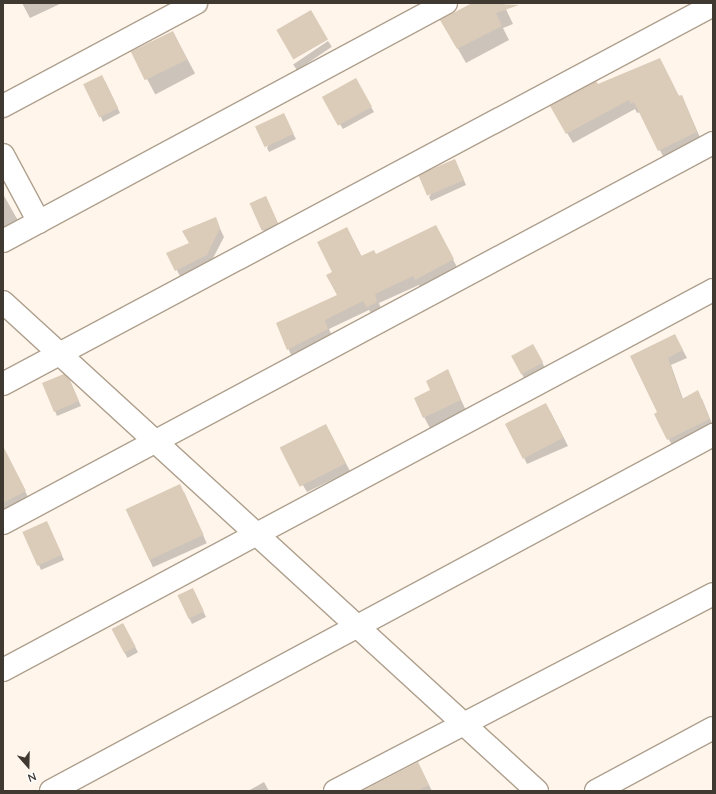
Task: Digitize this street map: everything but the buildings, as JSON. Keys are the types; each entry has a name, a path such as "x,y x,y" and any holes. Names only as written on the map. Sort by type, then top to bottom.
{"street":[{"path":"3,106 196,3"},
{"path":"3,241 446,3"},
{"path":"3,384 713,5"},
{"path":"3,523 713,143"},
{"path":"3,155 39,222"},
{"path":"3,670 713,290"},
{"path":"3,302 537,791"},
{"path":"51,791 713,435"},
{"path":"335,791 462,723 713,594"},
{"path":"596,791 713,728"}]}
